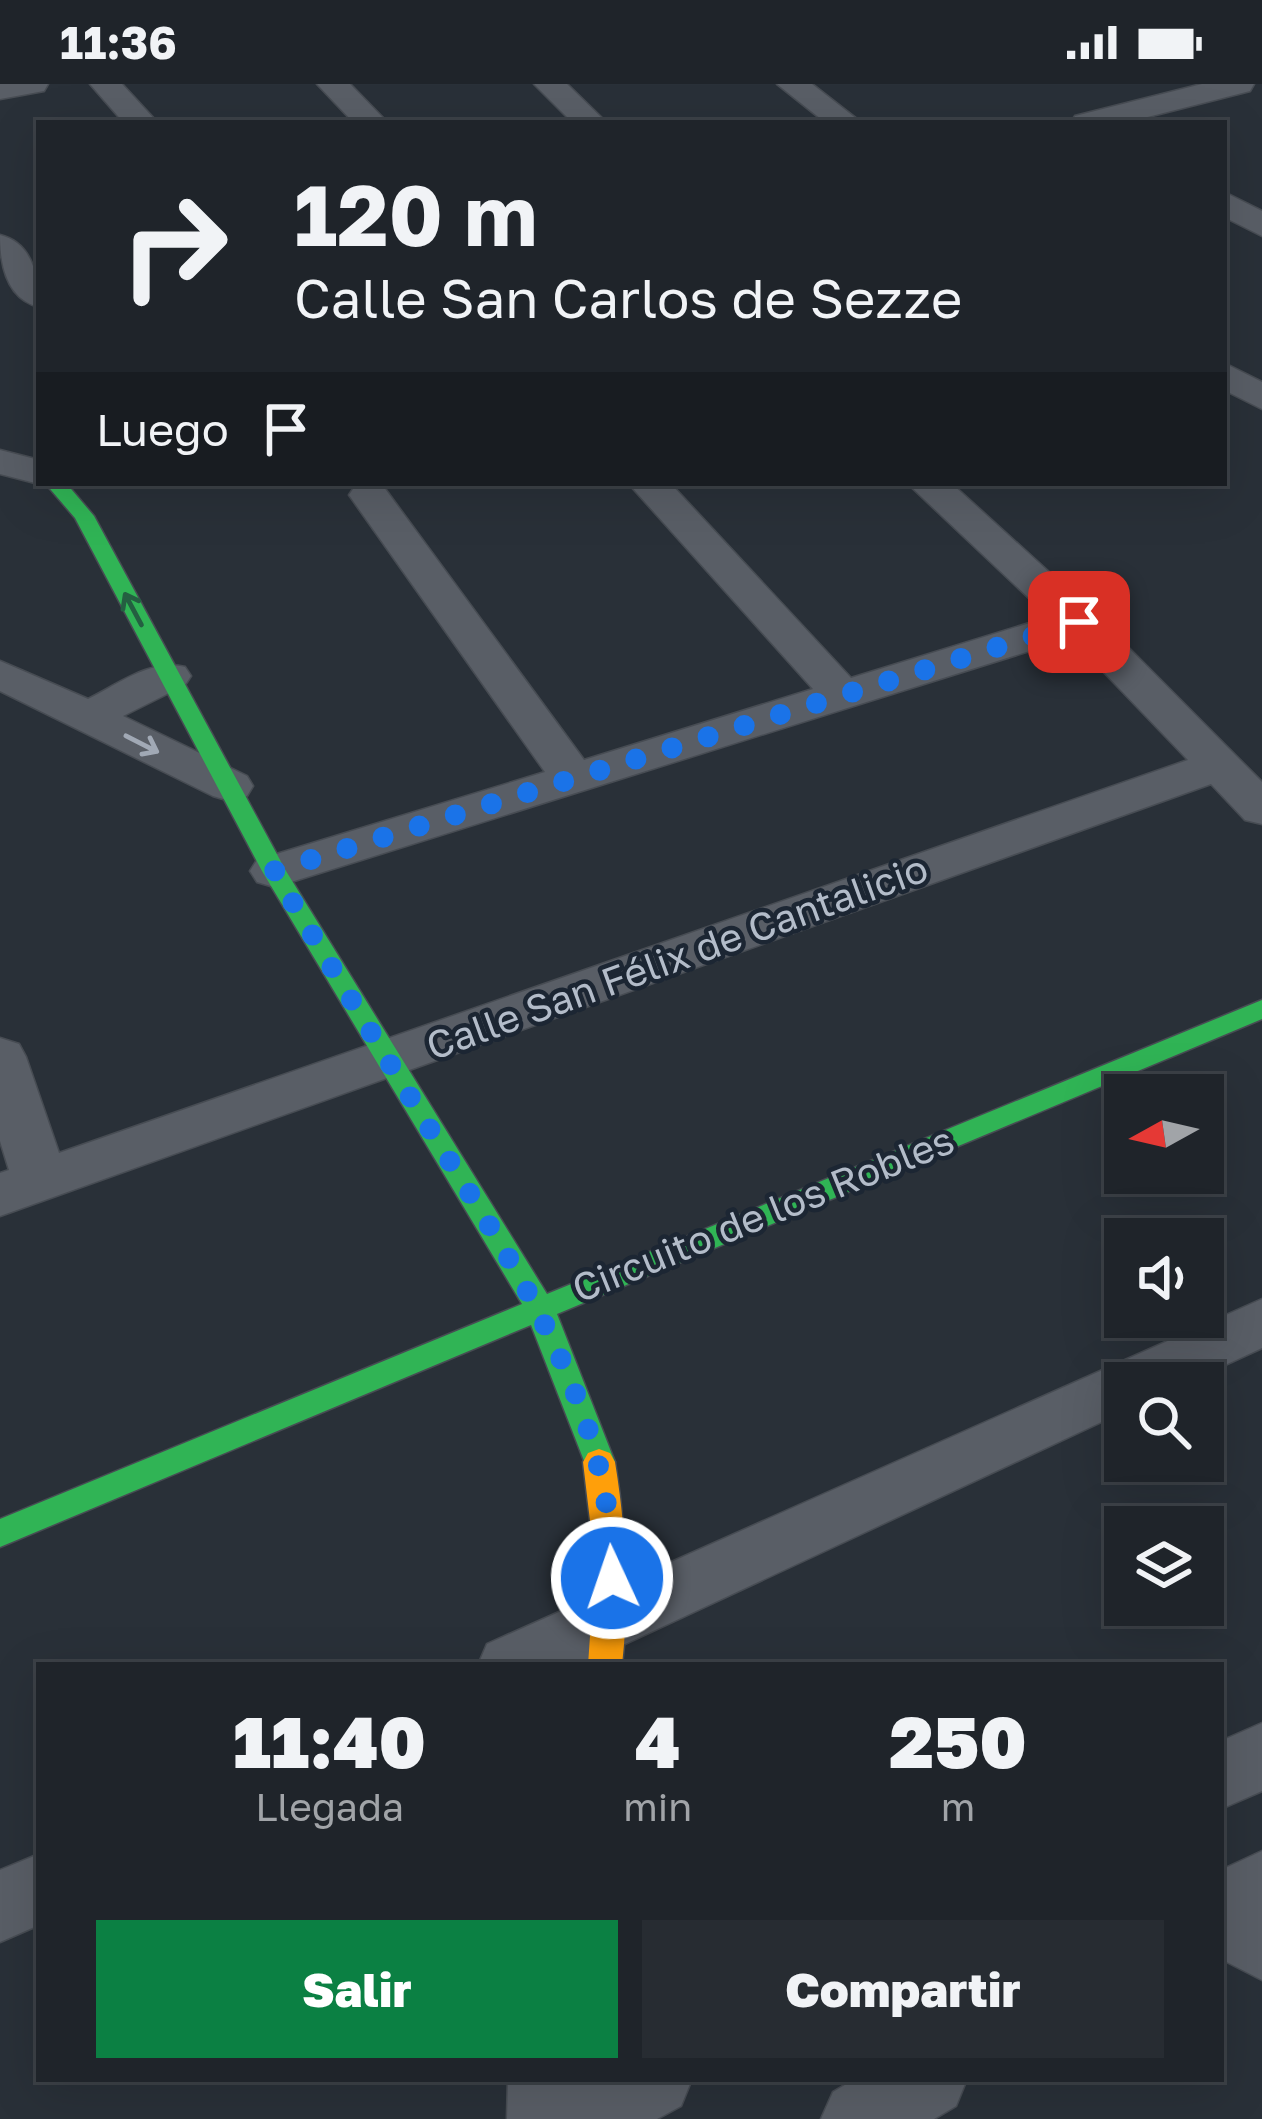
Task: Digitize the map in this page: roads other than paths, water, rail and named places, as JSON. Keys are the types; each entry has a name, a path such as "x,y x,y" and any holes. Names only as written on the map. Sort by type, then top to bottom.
{"street":[{"path":"0,90 33,84"},
{"path":"105,84 139,120"},
{"path":"332,84 369,120"},
{"path":"550,84 588,120"},
{"path":"792,84 842,120"},
{"path":"1101,120 1194,89 1239,84"},
{"path":"1227,204 1262,226"},
{"path":"0,245 36,292"},
{"path":"1227,376 1262,398"},
{"path":"0,462 36,471"},
{"path":"58,486 84,516 274,871 538,1306 598,1459 613,1539 608,1641"},
{"path":"651,486 841,693"},
{"path":"930,486 1079,622 1262,809"},
{"path":"369,495 572,776"},
{"path":"274,871 1079,622"},
{"path":"0,674 230,786"},
{"path":"89,716 169,676"},
{"name":"Calle San Félix de Cantalicio","path":"20,1188 1218,765"},
{"name":"Circuito de los Robles","path":"0,1533 1262,1009"},
{"path":"0,1057 20,1188"},
{"path":"1174,1362 1262,1322"},
{"path":"523,1662 608,1641 1104,1395"},
{"path":"1224,1775 1262,1755"},
{"path":"1224,1911 1262,1885"},
{"path":"0,1907 36,1889"},
{"path":"1224,1915 1262,1944"},
{"path":"546,2082 546,2119"},
{"path":"579,2119 648,2082"},
{"path":"860,2119 924,2082"}]}
